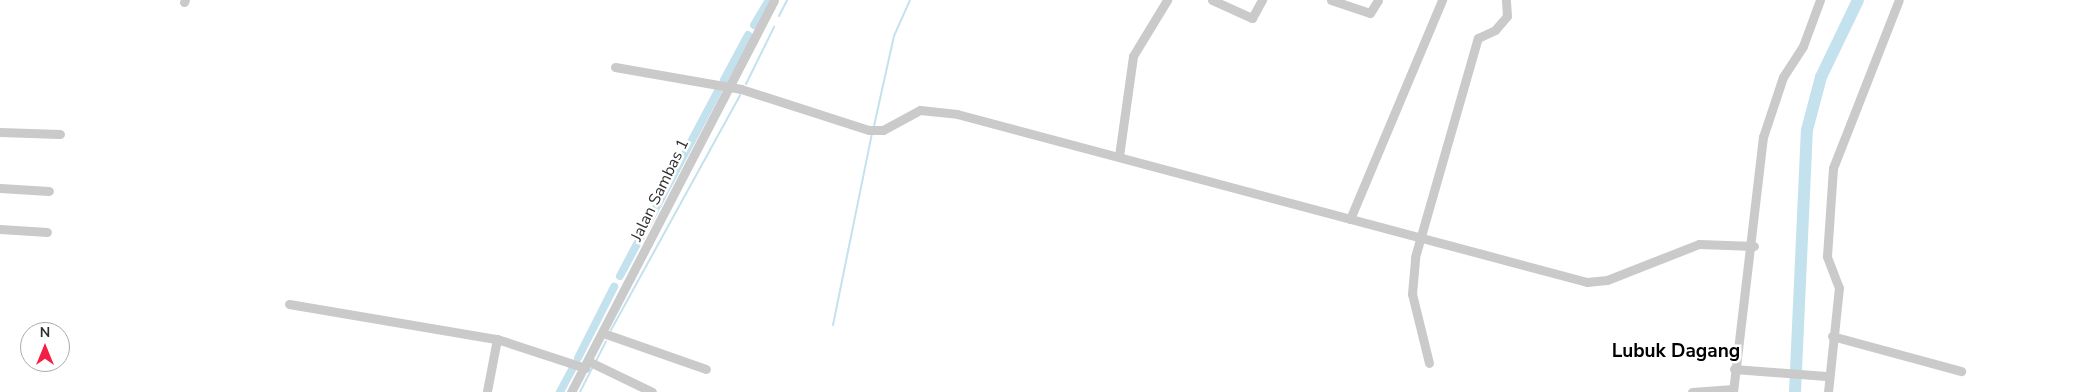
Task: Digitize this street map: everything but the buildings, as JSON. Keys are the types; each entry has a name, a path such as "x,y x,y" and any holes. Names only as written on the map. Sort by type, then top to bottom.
{"street":[{"name":"Jalan Sambas 1","path":"571,392 774,0"},
{"path":"1119,156 1133,56 1167,0"},
{"path":"1212,0 1254,18 1262,0"},
{"path":"1331,0 1370,13 1378,0"},
{"path":"1350,220 1442,0"},
{"path":"1429,363 1412,294 1420,238 1478,38 1496,30 1507,16 1506,0"},
{"path":"1828,392 1822,376 1832,336 1839,288 1827,256 1835,161 1899,0"},
{"path":"1692,392 1733,391 1739,369 1748,273 1754,246 1763,137 1783,77 1803,46 1820,1"},
{"path":"615,67 728,86 873,130 920,110 936,110 1119,156 1540,272 1594,282 1699,244 1754,246"},
{"path":"0,132 60,134"},
{"path":"0,188 49,191"},
{"path":"0,230 47,232"},
{"path":"289,304 497,338 587,363 609,371 652,392"},
{"path":"603,333 706,370"},
{"path":"1832,336 1961,371"},
{"path":"487,391 497,338"},
{"path":"1739,369 1822,376"}],"waterway":[{"path":"754,25 769,0"},
{"path":"779,16 787,0"},
{"path":"874,126 894,36 910,0"},
{"path":"1795,392 1807,130 1821,77 1858,0"},
{"path":"746,84 774,27"},
{"path":"724,80 748,35"},
{"path":"620,276 718,91"},
{"path":"611,330 740,95"},
{"path":"833,325 872,134"},
{"path":"578,358 614,287"},
{"path":"596,361 606,341"},
{"path":"580,392 593,367"},
{"path":"560,392 572,369"}],"district":[{"name":"Lubuk Dagang","path":"1676,352"}]}
